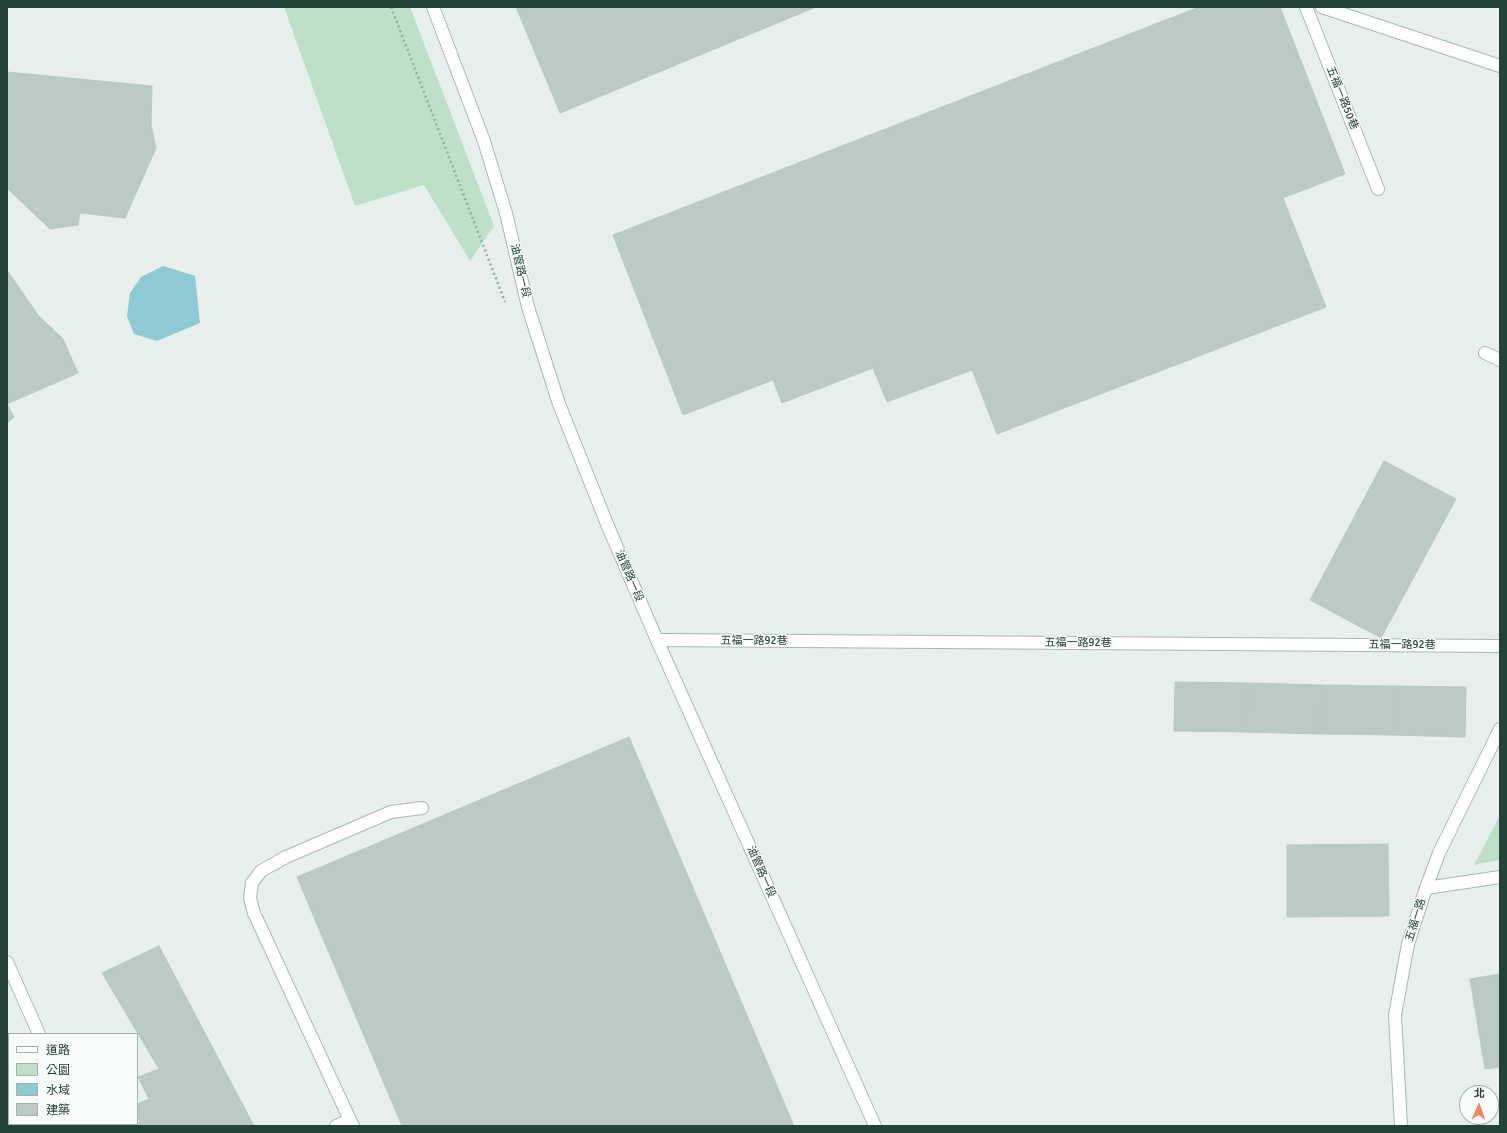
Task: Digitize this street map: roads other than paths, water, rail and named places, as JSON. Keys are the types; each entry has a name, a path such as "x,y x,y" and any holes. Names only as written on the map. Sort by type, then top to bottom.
{"street":[{"name":"油管路一段","path":"433,7 484,141 506,213 528,307 559,404 607,524 657,640 875,1126"},
{"name":"五福一路50巷","path":"1306,7 1378,189"},
{"path":"1322,7 1500,66"},
{"path":"1485,353 1500,360"},
{"name":"五福一路92巷","path":"657,640 1500,646"},
{"name":"五福一路","path":"1401,1126 1395,1015 1408,944 1439,852 1500,729"},
{"path":"336,1126 352,1123 254,913 250,898 252,883 261,871 286,857 391,812 422,808"},
{"path":"1426,888 1500,877"},
{"path":"7,962 39,1033"}],"water":[{"path":"163,266 195,276 200,323 157,341 134,334 127,316 130,293 141,277"}]}
